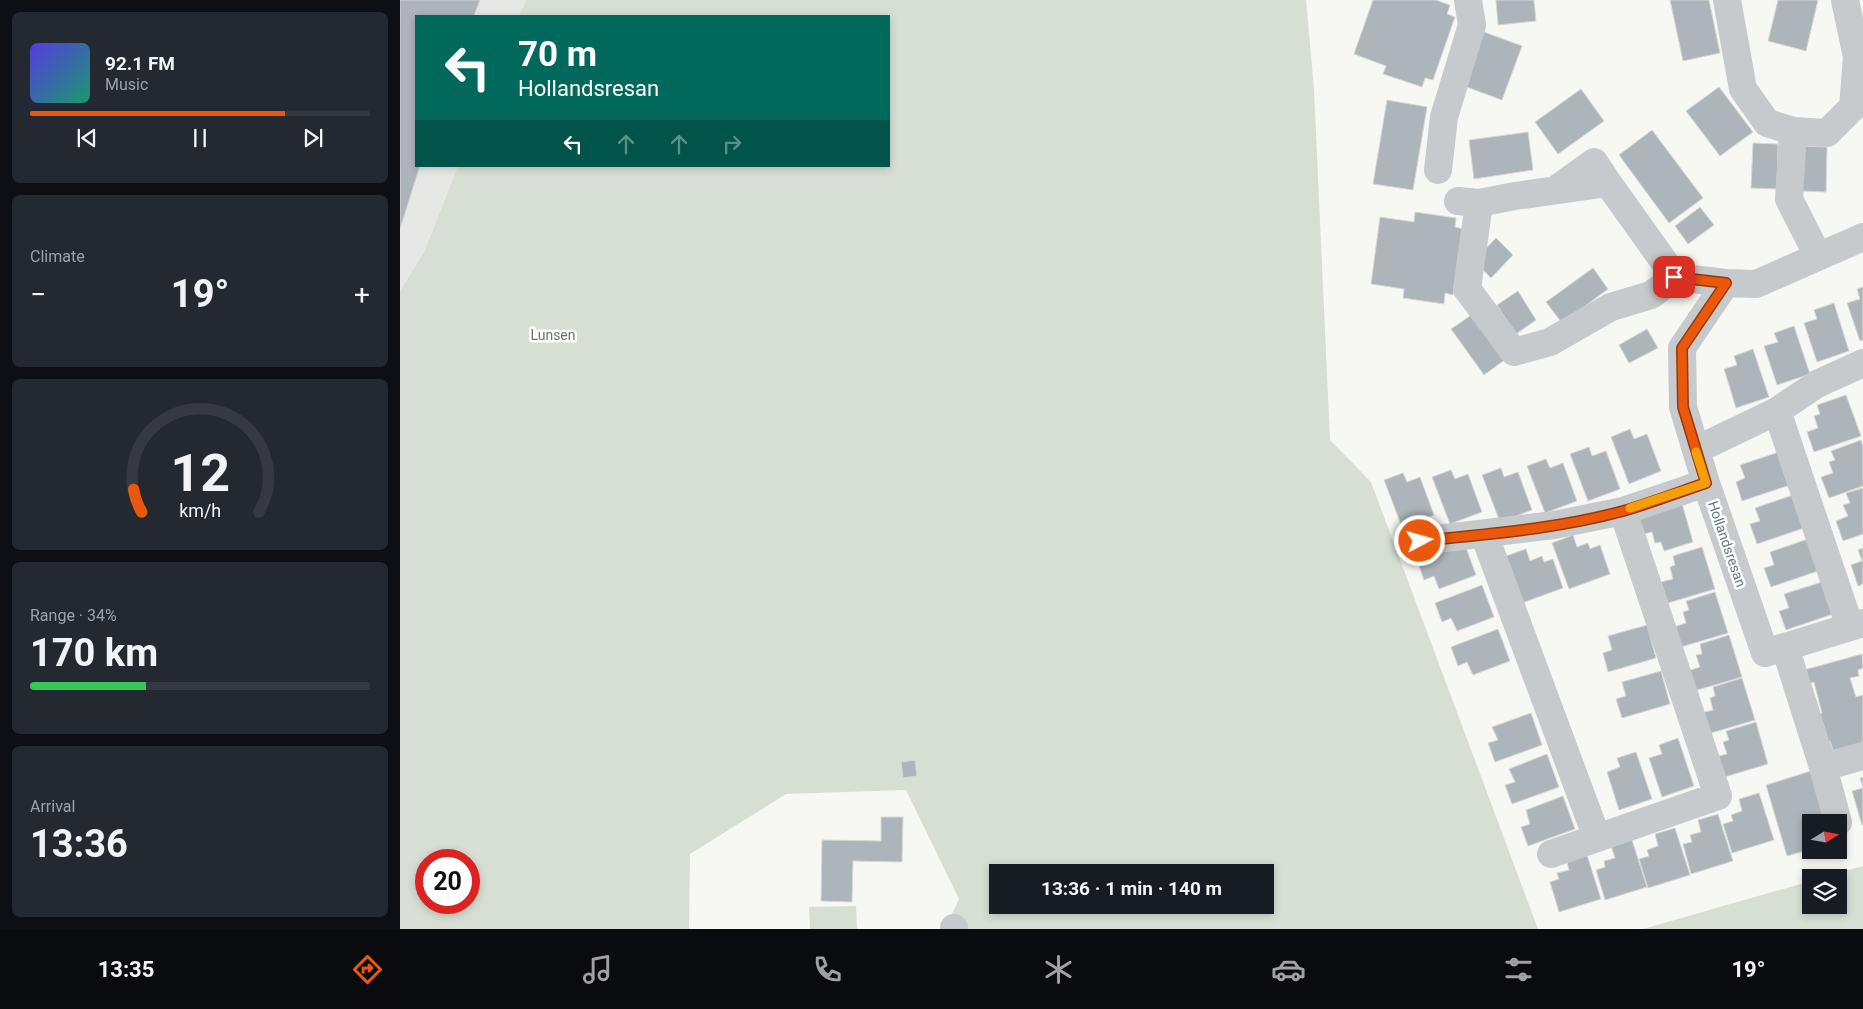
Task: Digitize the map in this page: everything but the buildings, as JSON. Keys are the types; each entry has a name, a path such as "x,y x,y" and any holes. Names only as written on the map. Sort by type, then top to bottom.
{"street":[{"path":"1438,170 1444,118 1472,25 1468,0"},
{"path":"1727,0 1743,89 1767,123 1793,131 1827,133 1853,107 1857,57 1845,0"},
{"path":"1793,131 1789,199 1818,256"},
{"path":"1674,277 1594,162 1554,190 1468,202 1467,289 1514,352 1550,342 1611,307 1651,295 1674,277 1726,283 1756,284 1863,236"},
{"name":"Hollandsresan","path":"1726,283 1682,348 1683,407 1706,483 1765,653 1860,624"},
{"path":"1696,450 1777,411 1817,384 1863,363"},
{"path":"1777,411 1860,624"},
{"path":"1420,541 1554,525 1623,511 1706,483"},
{"path":"1551,854 1718,796 1623,511"},
{"path":"1484,534 1597,838"},
{"path":"1785,647 1823,767 1835,814"},
{"path":"1823,767 1863,756"}],"shaded area":[{"path":"400,0 526,0 519,15 415,15 415,167 458,167 424,252 400,291"}],"green space":[{"name":"Lunsen","path":"526,0 1306,0 1314,89 1330,440 1371,482 1538,929 945,929 959,899 906,790 786,794 690,854 689,929 400,929 400,291 424,252 458,167 890,167 890,15 519,15"},
{"path":"1863,866 1863,929 1643,929 1802,884 1802,914 1847,914 1847,870"},
{"path":"856,906 857,929 810,929 809,907"}],"slow traffic":[{"path":"1630,508 1706,483 1696,452"}],"route":[{"path":"1420,541 1571,522 1623,511 1706,483 1683,407 1682,348 1726,283 1674,277"}]}
